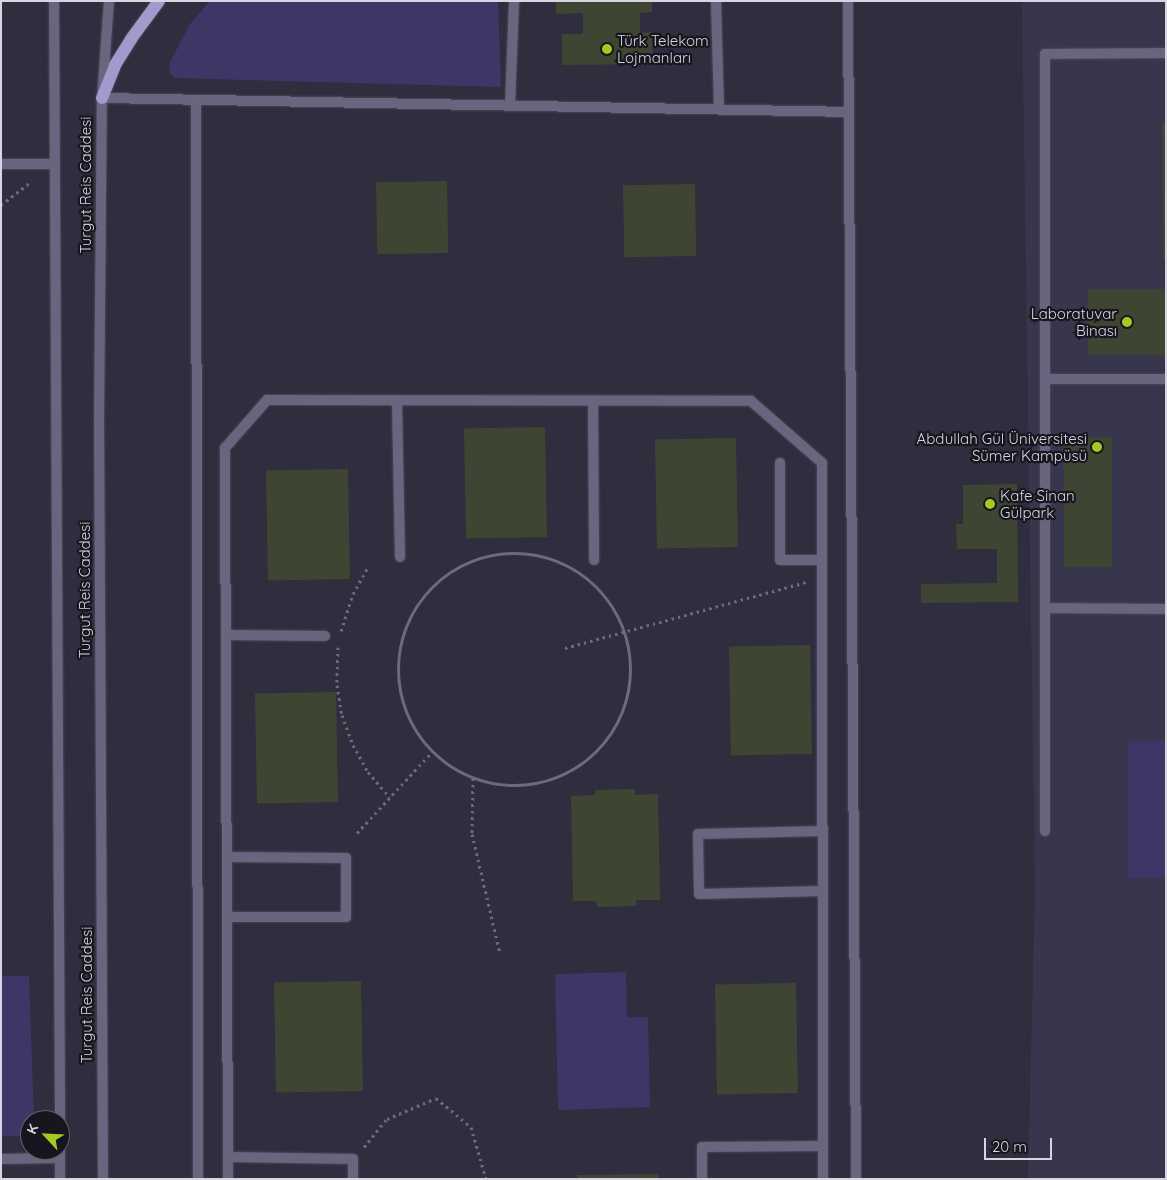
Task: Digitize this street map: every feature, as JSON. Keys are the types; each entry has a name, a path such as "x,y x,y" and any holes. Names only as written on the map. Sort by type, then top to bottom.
{"main road":[{"path":"102,98 119,59 159,1"}],"street":[{"name":"Turgut Reis Caddesi","path":"54,1 60,1110"},
{"name":"Turgut Reis Caddesi","path":"103,1179 99,423 102,98 109,1"},
{"path":"510,106 514,1"},
{"path":"716,1 719,109"},
{"path":"848,1 856,1179"},
{"path":"1045,831 1045,54 1166,53"},
{"path":"102,98 849,112"},
{"path":"196,100 198,1179"},
{"path":"1,164 54,164"},
{"path":"1045,379 1166,379"},
{"path":"228,1179 225,448 267,400 751,402 822,463 823,1179"},
{"path":"397,401 400,558"},
{"path":"593,401 594,560"},
{"path":"780,463 780,560 822,560"},
{"path":"1045,608 1166,609"},
{"path":"226,635 325,636"},
{"path":"823,831 698,834 699,894 823,892"},
{"path":"227,857 346,858 346,917 227,917"},
{"path":"702,1179 702,1147 823,1146"},
{"path":"1,1159 20,1157"},
{"path":"228,1157 353,1159 353,1179"},
{"path":"60,1160 60,1179"}],"path":[{"path":"1,205 54,164"},
{"path":"521,553 559,562 592,583 611,605 624,632 629,659 629,687 617,722 595,752 580,764 547,780 510,785 473,778 445,762 432,751 419,736 409,718 400,686 399,659 409,620 432,587 464,564 501,554 521,553"},
{"path":"368,567 353,594 342,623 337,654 337,685 342,716 353,745 368,772 390,797"},
{"path":"565,648 822,577"},
{"path":"357,833 432,751"},
{"path":"473,778 472,834 500,953"},
{"path":"353,1159 387,1119 436,1098 471,1126 486,1179"}],"shaded area":[{"path":"210,1 498,1 501,87 175,78 170,73 169,64 190,24"},
{"name":"Abdullah Gül Üniversitesi Sümer Kampüsü","path":"1022,1 1166,1 1166,1179 1028,1179 1035,892"},
{"path":"1128,741 1166,741 1166,878 1128,878"},
{"path":"626,972 627,1017 648,1017 650,1107 558,1110 555,974"},
{"path":"1,976 29,976 34,1110 20,1110 20,1136 1,1136"}],"building":[{"name":"Türk Telekom Lojmanları","path":"556,1 652,1 652,12 640,13 640,33 652,32 653,64 562,65 562,34 583,34 583,13 556,14"},
{"path":"1162,123 1166,123 1166,259 1163,259"},
{"path":"447,181 448,253 377,254 376,182"},
{"path":"695,184 696,256 624,257 623,185"},
{"name":"Laboratuvar Binası","path":"1088,289 1166,289 1166,355 1088,355"},
{"path":"545,427 547,537 466,538 464,428"},
{"path":"1064,437 1112,437 1112,567 1064,567"},
{"path":"736,438 738,547 657,548 655,439"},
{"path":"348,469 350,579 268,580 266,470"},
{"path":"1017,484 1018,602 921,603 921,584 997,583 997,549 957,549 956,524 963,524 963,485"},
{"path":"810,645 812,754 731,755 729,646"},
{"path":"336,692 338,802 257,803 255,693"},
{"path":"635,789 635,795 658,794 660,900 636,900 637,906 597,907 596,901 573,901 571,796 595,795 595,790"},
{"path":"361,981 363,1091 276,1093 274,983"},
{"path":"796,983 798,1093 717,1094 715,984"},
{"path":"659,1174 659,1179 577,1179 577,1175"}],"place":[{"name":"Türk Telekom Lojmanları","path":"607,49"},
{"name":"Laboratuvar Binası","path":"1127,322"},
{"name":"Abdullah Gül Üniversitesi Sümer Kampüsü","path":"1097,447"},
{"name":"Kafe Sinan Gülpark","path":"990,504"}]}
